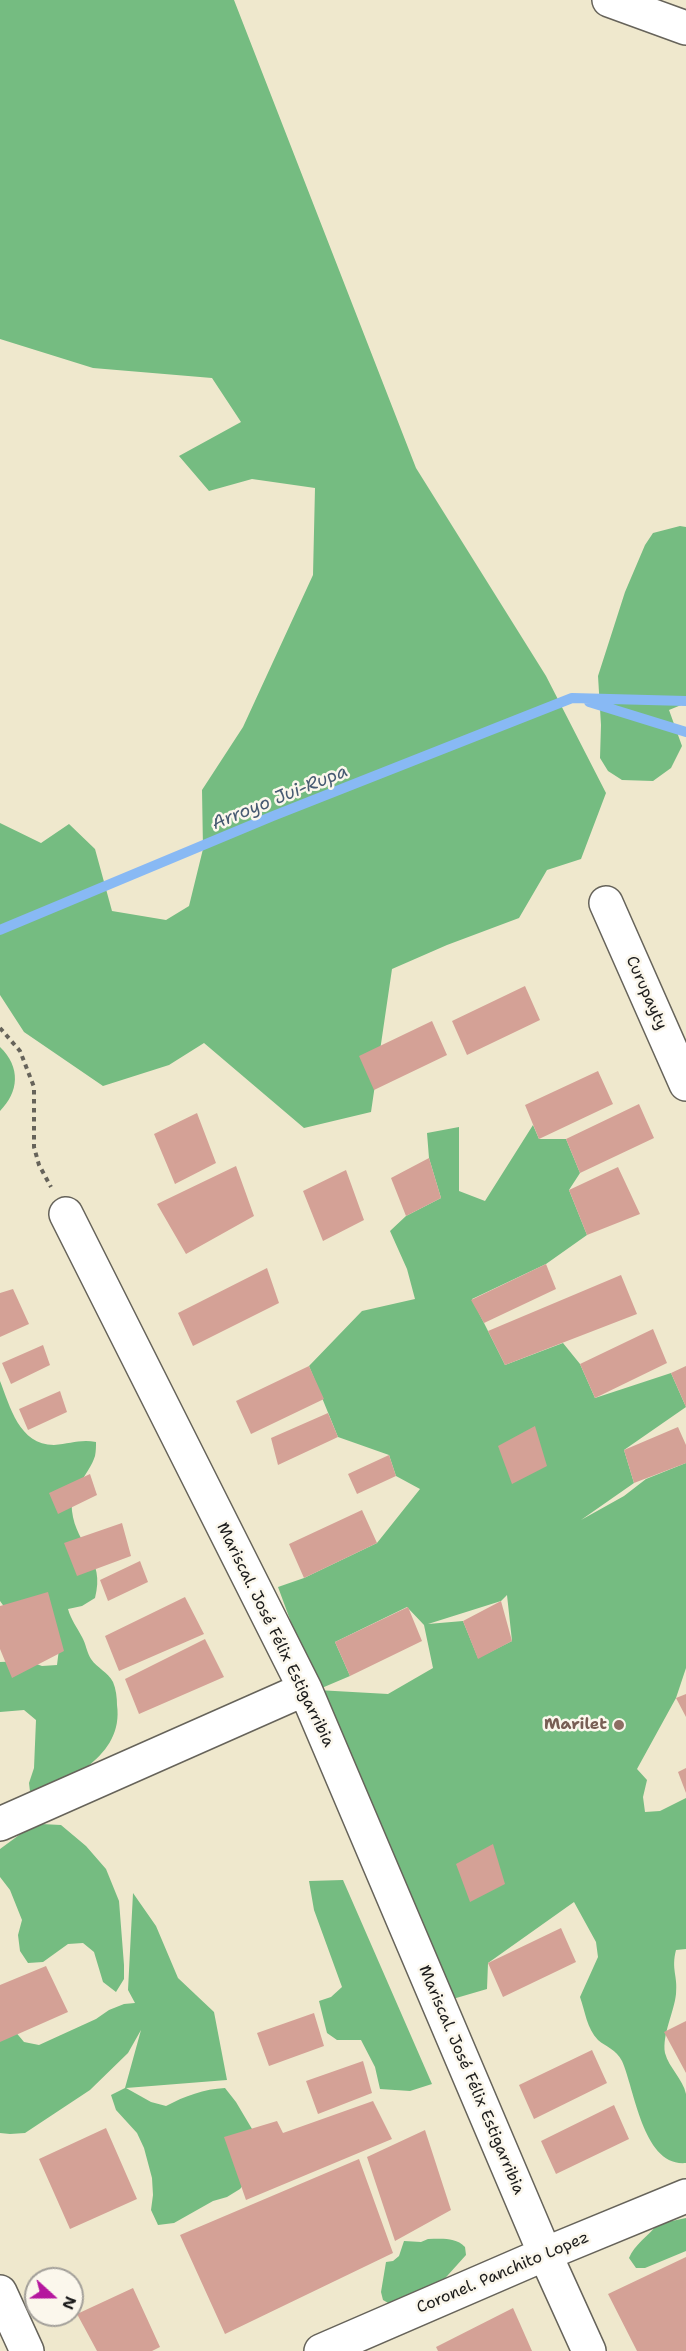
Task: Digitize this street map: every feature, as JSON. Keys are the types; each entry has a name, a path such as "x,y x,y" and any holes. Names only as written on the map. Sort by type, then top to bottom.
{"street":[{"path":"609,0 686,28"},
{"name":"Curupayty","path":"606,903 686,1084"},
{"name":"Mariscal. José Félix Estigarribia","path":"66,1214 305,1689 545,2254 589,2351"},
{"path":"0,1824 305,1689"},
{"name":"Coronel. Panchito Lopez","path":"321,2351 686,2196"},
{"path":"0,2292 27,2351"}],"path":[{"path":"0,1028 20,1051 34,1088 34,1147 39,1166 66,1214"}],"green space":[{"path":"0,0 234,0 416,468 546,676 606,793 581,859 547,870 519,918 392,969 371,1112 304,1128 204,1043 169,1065 103,1086 24,1032 0,995 0,823 41,843 69,824 95,849 112,911 166,920 189,906 203,849 202,790 243,727 313,575 315,488 252,479 209,491 179,456 241,422 212,378 93,368 0,339"},
{"path":"680,526 686,527 686,703 669,710 682,746 671,768 653,781 622,780 608,771 600,758 601,725 598,676 625,592 645,545 653,533"},
{"path":"0,1047 12,1063 15,1079 11,1096 0,1111"},
{"path":"533,1125 539,1139 566,1139 580,1173 569,1190 587,1235 546,1264 472,1299 505,1365 563,1343 580,1364 595,1398 671,1373 686,1407 624,1450 634,1483 581,1520 624,1496 646,1479 686,1463 686,1668 676,1698 637,1769 647,1780 643,1797 645,1812 660,1811 686,1798 686,1949 676,1950 674,1963 676,1994 667,2031 665,2053 686,2094 686,2163 671,2161 660,2153 650,2140 620,2057 594,2036 589,2025 580,1997 598,1957 596,1942 574,1902 488,1963 487,1989 439,2003 316,1690 278,1587 304,1578 377,1543 420,1489 396,1476 389,1455 338,1437 309,1366 362,1311 415,1299 407,1269 390,1231 406,1216 441,1198 429,1158 427,1133 459,1127 459,1191 485,1201","holes":["507,1595 512,1641 478,1658 463,1621 428,1624 501,1601","407,1607 424,1625 433,1668 388,1694 317,1690 350,1676 335,1642"]},
{"path":"0,1381 12,1412 32,1439 54,1445 80,1441 96,1442 95,1456 72,1503 75,1523 97,1572 95,1598 82,1606 68,1609 91,1659 113,1682 117,1699 117,1723 112,1739 103,1752 61,1784 31,1800 29,1783 34,1768 36,1720 24,1710 0,1712 0,1662 28,1661 42,1666 57,1665 59,1649 8,1612 0,1601"},
{"path":"41,1824 61,1825 86,1846 106,1869 119,1901 124,1979 116,1992 103,1982 94,1952 83,1943 68,1944 43,1962 28,1963 20,1951 18,1935 22,1920 10,1890 0,1877 0,1849 26,1830"},
{"path":"343,1880 432,2084 410,2091 380,2089 375,2067 361,2040 337,2040 327,2033 319,2001 331,1997 342,1987 314,1910 309,1881"},
{"path":"133,1893 156,1926 178,1978 214,2012 227,2080 126,2088 151,2102 166,2106 195,2094 225,2088 255,2134 249,2178 240,2189 174,2223 158,2225 151,2210 152,2178 144,2148 137,2133 116,2110 111,2095 125,2088 141,2030 128,2053 90,2090 25,2133 0,2133 0,2018 4,2018 24,2042 39,2045 96,2019 109,2010 124,2004 135,2003 128,1990"},
{"path":"686,2218 686,2251 645,2268 636,2268 629,2258 631,2253 658,2224"},
{"path":"428,2239 448,2239 457,2242 465,2247 466,2255 439,2285 390,2304 383,2300 381,2292 386,2262 393,2261 399,2256 404,2241 421,2242"}],"building":[{"path":"525,986 540,1020 467,1055 452,1021"},
{"path":"432,1021 447,1055 374,1090 359,1056"},
{"path":"598,1071 613,1104 539,1139 525,1105"},
{"path":"639,1104 654,1138 580,1173 566,1139"},
{"path":"197,1113 216,1163 175,1184 154,1134"},
{"path":"429,1158 441,1198 406,1216 391,1178"},
{"path":"236,1166 254,1216 186,1254 157,1204"},
{"path":"618,1167 640,1214 587,1235 569,1190"},
{"path":"346,1170 364,1220 323,1241 303,1191"},
{"path":"546,1264 556,1289 484,1323 471,1300"},
{"path":"267,1268 279,1303 193,1346 178,1313"},
{"path":"621,1275 637,1314 505,1365 488,1331"},
{"path":"13,1289 29,1324 0,1337 0,1293"},
{"path":"653,1329 667,1363 595,1398 580,1364"},
{"path":"43,1345 50,1365 11,1384 2,1363"},
{"path":"309,1366 324,1399 251,1434 236,1401"},
{"path":"686,1366 686,1407 671,1373"},
{"path":"60,1391 67,1412 28,1430 19,1409"},
{"path":"328,1413 338,1437 278,1465 271,1438"},
{"path":"535,1426 547,1466 512,1484 498,1446"},
{"path":"678,1427 686,1445 686,1463 634,1483 624,1450"},
{"path":"389,1455 396,1476 357,1494 348,1474"},
{"path":"90,1474 97,1495 58,1514 49,1493"},
{"path":"362,1510 377,1543 304,1578 289,1544"},
{"path":"122,1523 131,1556 77,1576 64,1543"},
{"path":"140,1561 148,1582 108,1601 100,1580"},
{"path":"48,1592 64,1651 12,1678 0,1649 0,1606"},
{"path":"185,1597 204,1634 119,1671 105,1636"},
{"path":"501,1601 512,1641 478,1659 463,1621"},
{"path":"408,1607 422,1641 350,1676 335,1642"},
{"path":"205,1639 224,1677 139,1714 125,1679"},
{"path":"686,1694 686,1717 676,1698"},
{"path":"686,1768 686,1793 678,1772"},
{"path":"493,1844 505,1884 470,1902 456,1864"},
{"path":"561,1928 576,1962 503,1997 488,1963"},
{"path":"46,1966 68,2012 0,2042 0,1985"},
{"path":"314,2013 324,2046 269,2066 257,2033"},
{"path":"686,2021 686,2073 664,2032"},
{"path":"592,2050 607,2083 534,2119 519,2085"},
{"path":"363,2061 372,2093 318,2114 306,2081"},
{"path":"373,2101 392,2139 246,2200 224,2137 277,2121 283,2133"},
{"path":"614,2105 629,2139 556,2174 541,2141"},
{"path":"106,2128 137,2199 70,2229 39,2159"},
{"path":"425,2130 451,2210 395,2241 367,2157"},
{"path":"359,2159 393,2253 225,2334 180,2235"},
{"path":"686,2257 686,2351 637,2351 608,2294"},
{"path":"133,2288 160,2347 152,2351 97,2351 84,2327 84,2311"},
{"path":"513,2308 532,2351 438,2351 436,2347"}],"waterway":[{"name":"Arroyo Jui-Rupa","path":"0,930 273,816 572,698 686,701"},
{"name":"Arroyo Jui-Rupa","path":"589,702 686,732"}],"place":[{"name":"Marilet","path":"619,1725"}]}
